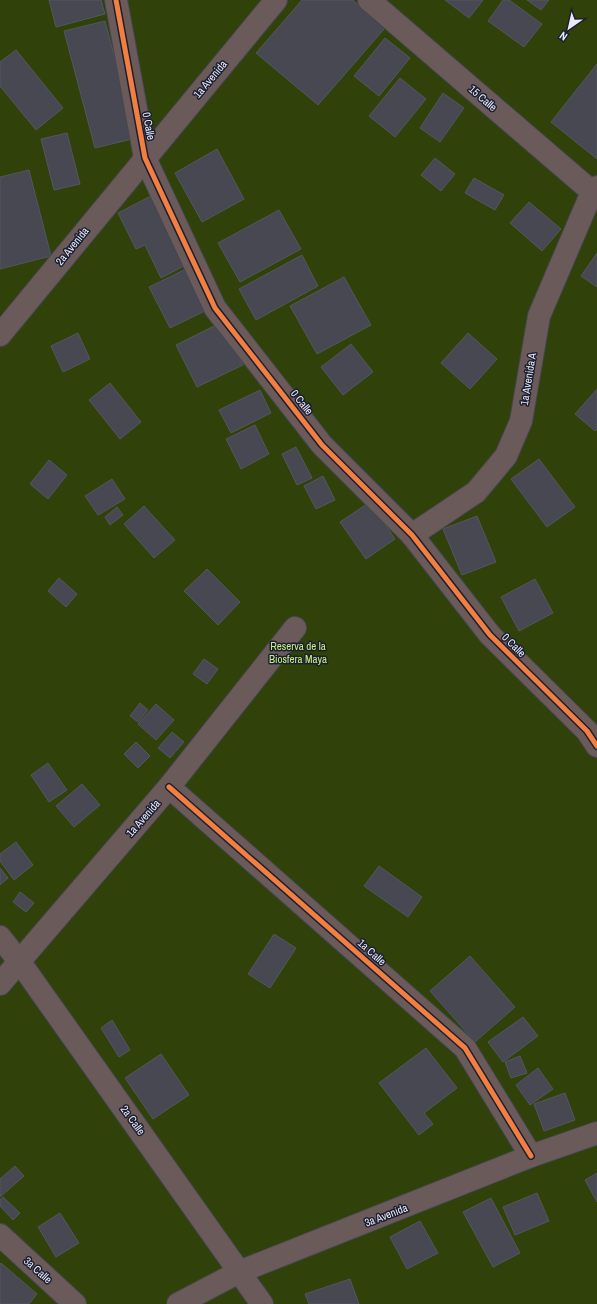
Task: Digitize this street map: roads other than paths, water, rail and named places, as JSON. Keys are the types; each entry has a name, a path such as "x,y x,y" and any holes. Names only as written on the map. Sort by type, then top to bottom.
{"street":[{"name":"0 Calle","path":"116,0 145,158 215,308 322,445 412,535 490,635 587,731 597,746"},
{"name":"1a Avenida","path":"145,158 276,0"},
{"name":"15 Calle","path":"369,0 595,192"},
{"name":"2a Avenida","path":"0,335 145,158"},
{"name":"1a Avenida A","path":"412,535 476,492 506,456 521,420 539,316 595,192"},
{"name":"1a Avenida","path":"0,984 169,787 295,628"},
{"name":"1a Calle","path":"169,787 465,1048 531,1156"},
{"name":"2a Calle","path":"0,937 19,961 262,1304"},
{"name":"3a Avenida","path":"178,1304 240,1272 531,1156 597,1133"},
{"name":"3a Calle","path":"0,1235 75,1304"}],"park label":[{"name":"Reserva de la Biosfera Maya","path":"298,652"}]}
